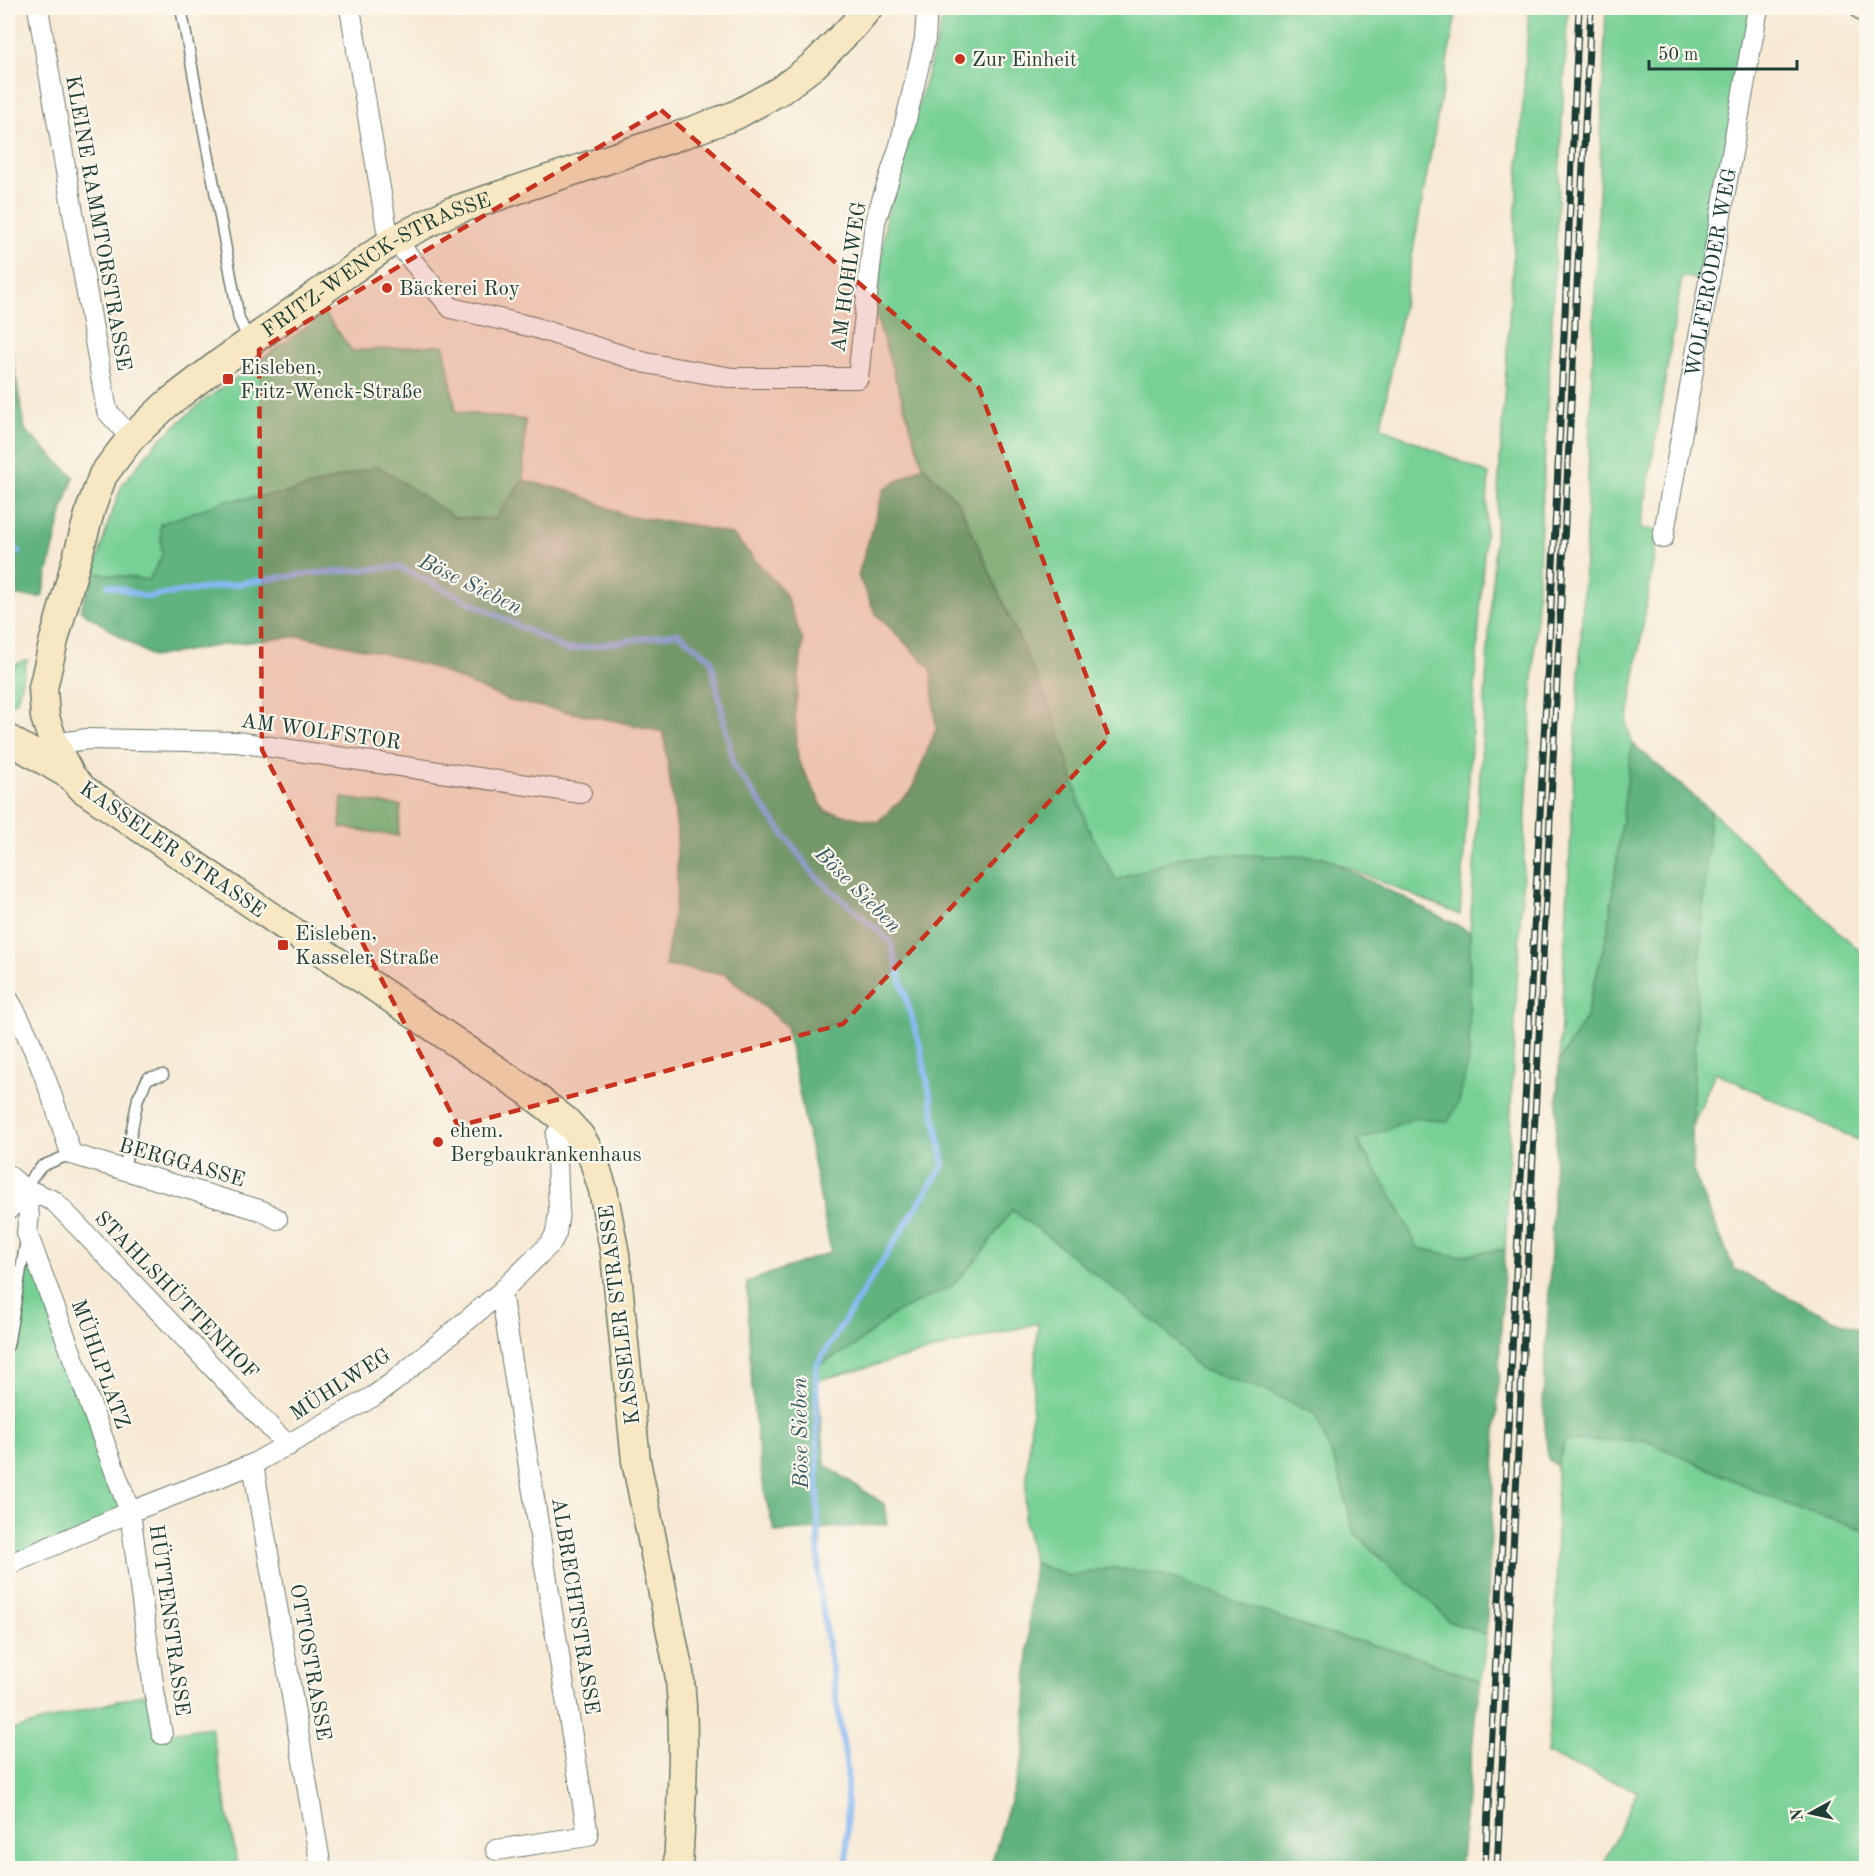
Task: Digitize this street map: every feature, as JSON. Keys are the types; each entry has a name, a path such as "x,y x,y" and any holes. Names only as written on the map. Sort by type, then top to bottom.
{"main road":[{"name":"FRITZ-WENCK-STRASSE","path":"45,717 43,688 54,640 91,508 103,476 131,438 167,404 394,240 450,212 736,115 797,78 854,26 868,8"},
{"path":"8,733 45,717"},
{"name":"KASSELER STRASSE","path":"45,717 54,744 71,776 83,789 517,1084 566,1121 590,1152 600,1176 608,1208 616,1260 636,1461 679,1672 683,1734 678,1869"},
{"name":"KASSELER STRASSE","path":"8,740 71,776"}],"street":[{"name":"KLEINE RAMMTORSTRASSE","path":"38,8 107,411 131,438"},
{"path":"350,8 387,231 394,240"},
{"name":"AM HOHLWEG","path":"394,240 451,308 533,327 657,365 733,378 858,378 875,222 903,134 927,30 927,8"},
{"name":"WOLFERÖDER WEG","path":"1663,538 1758,8"},
{"name":"AM WOLFSTOR","path":"54,744 87,739 237,742 580,793"},
{"path":"8,999 25,1028 71,1154"},
{"name":"MÜHLWEG","path":"8,1565 130,1512 253,1464 374,1396 501,1292 545,1250 556,1233 559,1212 556,1136 566,1121"},
{"name":"BERGGASSE","path":"71,1154 263,1210 277,1220"},
{"name":"STAHLSHÜTTENHOF","path":"8,1175 23,1188 54,1201 288,1446"},
{"path":"8,1210 23,1188"},
{"name":"MÜHLPLATZ","path":"23,1188 28,1215 27,1233 130,1512"},
{"name":"ALBRECHTSTRASSE","path":"496,1850 588,1836 501,1292"},
{"name":"OTTOSTRASSE","path":"253,1464 321,1869"},
{"name":"HÜTTENSTRASSE","path":"130,1512 162,1734"}],"lane":[{"path":"181,8 239,319 250,342"},
{"path":"124,1170 138,1098 148,1078 163,1075"},
{"path":"23,1188 42,1166 71,1154"},
{"name":"MÜHLPLATZ","path":"8,1346 27,1233"}],"highlighted area":[{"path":"661,110 979,388 1109,737 843,1024 458,1126 262,750 259,350"}],"green space":[{"path":"946,8 1457,8 1381,427 1489,474 1460,915 1323,857 1191,854 1116,880 1087,826 1055,720 959,503 923,466 876,316 886,219"},
{"path":"1529,8 1568,8 1505,1249 1457,1256 1418,1248 1391,1194 1357,1140 1418,1117 1448,1122 1469,1058 1470,932"},
{"path":"1606,8 1751,8 1703,280 1682,277 1641,528 1658,531 1627,725 1632,743 1608,929 1586,1017 1559,1062 1585,558"},
{"path":"325,314 352,351 444,345 456,412 525,420 523,480 495,519 455,518 378,466 288,493 225,501 162,556 149,580 94,573 122,485 157,442 202,402"},
{"path":"8,332 25,430 74,477 63,508 42,597 8,596"},
{"path":"378,466 455,518 495,519 523,480 573,492 627,516 693,525 733,535 785,593 803,641 795,712 798,760 825,811 877,822 911,791 936,729 931,669 876,614 858,576 884,489 923,466 959,503 1055,720 1087,826 1116,880 1191,854 1323,857 1470,932 1469,1058 1459,1102 1448,1122 1417,1117 1357,1141 1391,1194 1418,1248 1457,1256 1505,1249 1486,1634 1450,1622 1354,1532 1339,1474 1315,1414 1265,1390 1199,1369 1165,1330 1012,1210 982,1253 952,1286 892,1315 853,1347 816,1366 825,1465 884,1504 887,1524 775,1532 764,1490 756,1426 747,1282 831,1252 786,1026 725,974 665,966 677,891 677,830 663,732 510,701 431,667 378,652 302,636 222,645 152,657 80,610 94,573 149,580 162,556 160,524 225,501 288,493"},
{"path":"27,660 17,700 8,706 8,670"},
{"path":"1632,743 1710,810 1697,996 1692,1128 1693,1171 1734,1269 1830,1318 1866,1331 1866,1530 1797,1509 1645,1440 1565,1441 1557,1466 1548,1459 1543,1402 1559,1062 1586,1017 1608,929"},
{"path":"342,798 401,806 398,836 340,827"},
{"path":"1710,810 1866,957 1866,1144 1715,1072 1692,1128 1697,996"},
{"path":"1012,1210 1165,1330 1199,1369 1265,1390 1315,1414 1339,1474 1354,1532 1450,1622 1486,1634 1481,1682 1406,1653 1320,1632 1111,1568 1069,1576 1034,1563 1024,1520 1038,1323 818,1380 816,1366 853,1347 892,1315 952,1286 982,1253"},
{"path":"27,1233 130,1512 8,1565 8,1346"},
{"path":"1645,1440 1797,1509 1866,1530 1866,1868 1602,1868 1637,1791 1547,1754 1556,1658 1557,1466 1565,1441"},
{"path":"1034,1563 1069,1576 1111,1568 1158,1573 1320,1632 1406,1653 1481,1682 1476,1710 1460,1868 990,1868 1024,1754"},
{"path":"154,1691 163,1734 211,1727 238,1868 8,1868 8,1731"}],"waterway":[{"name":"Böse Sieben","path":"8,546 19,552"},
{"name":"Böse Sieben","path":"108,585 146,597 305,574 399,567 567,650 678,633 711,659 734,767 814,875 890,941 921,1050 944,1164 816,1366 819,1585 847,1769 847,1868"}],"railway":[{"path":"1485,1868 1557,489 1579,8"},
{"path":"1497,1868 1591,8"}],"place":[{"name":"Zur Einheit","path":"960,59"},
{"name":"Bäckerei Roy","path":"387,288"},
{"name":"Eisleben, Fritz-Wenck-Straße","path":"228,379"},
{"name":"Eisleben, Kasseler Straße","path":"283,945"},
{"name":"ehem. Bergbaukrankenhaus","path":"438,1142"}]}
